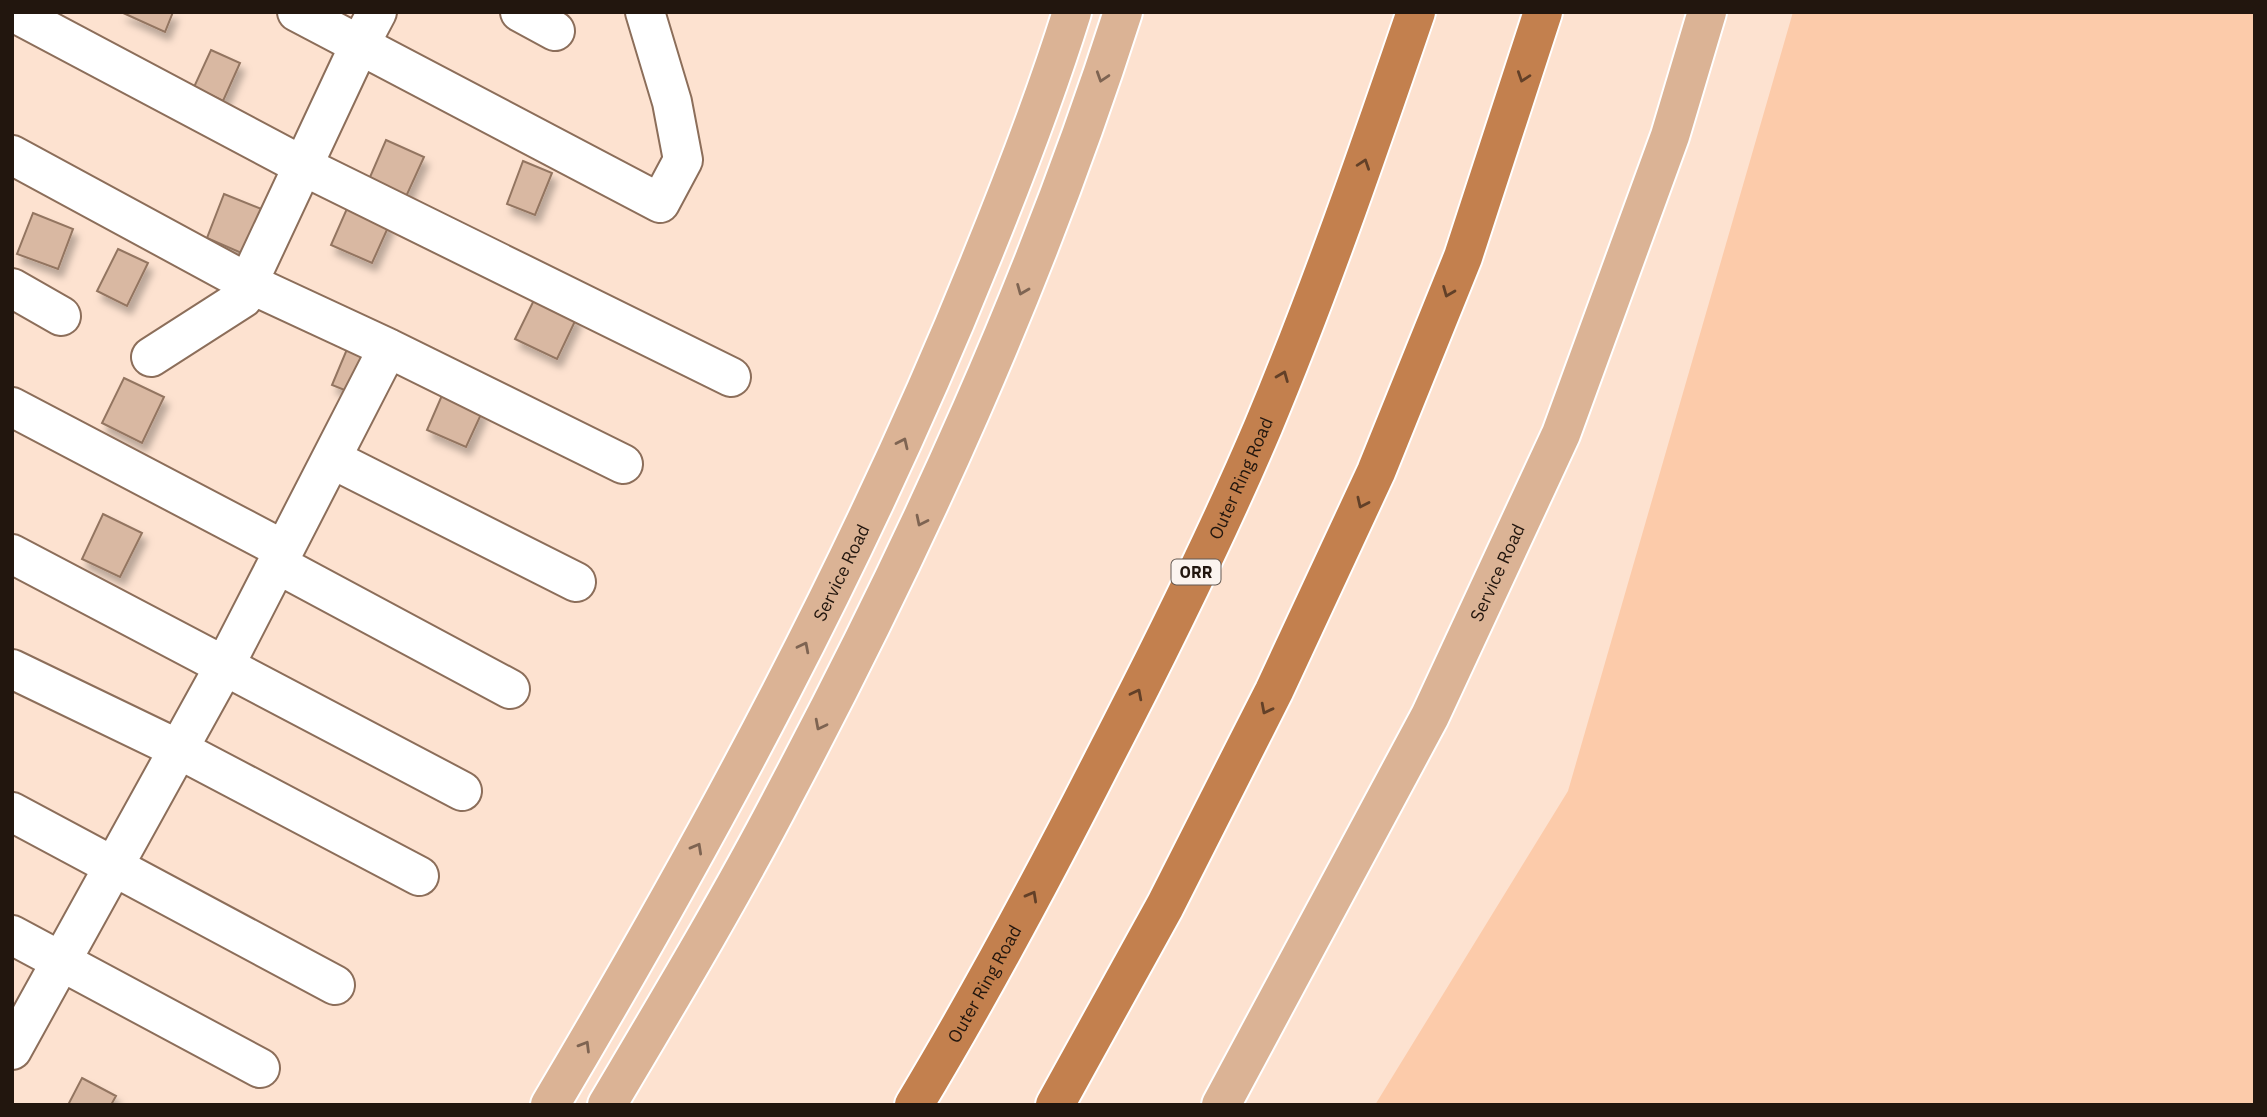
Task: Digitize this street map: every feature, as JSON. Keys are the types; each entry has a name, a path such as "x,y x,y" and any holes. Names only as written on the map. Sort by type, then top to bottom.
{"highway":[{"name":"Outer Ring Road","path":"914,1105 1057,850 1165,640 1263,427 1346,217 1416,12"},
{"path":"1055,1105 1166,906 1275,691 1376,472 1463,257 1543,12"}],"main road":[{"name":"Service Road","path":"550,1105 632,966 739,773 893,466 1012,184 1072,12"},
{"path":"607,1105 784,795 874,620 950,460 1057,202 1101,82 1123,12"},
{"name":"Service Road","path":"1221,1105 1430,716 1561,434 1670,136 1707,12"}],"street":[{"path":"13,12 303,166 731,377"},
{"path":"297,12 660,203 683,160 672,102 645,12"},
{"path":"151,357 243,298 377,12"},
{"path":"520,12 555,31"},
{"path":"12,155 248,283 388,348 623,464"},
{"path":"12,288 61,316"},
{"path":"12,1050 225,665 388,348"},
{"path":"12,407 510,689"},
{"path":"332,459 576,582"},
{"path":"12,554 462,791"},
{"path":"12,669 178,749 419,876"},
{"path":"12,812 335,985"},
{"path":"12,935 260,1068"}],"shaded area":[{"path":"1793,12 2255,12 2255,1105 1375,1105 1568,791"}],"building":[{"path":"121,12 173,12 165,32"},
{"path":"211,50 240,63 223,101 194,87"},
{"path":"386,140 424,157 404,201 367,184"},
{"path":"523,161 552,173 535,215 507,204"},
{"path":"224,194 264,210 246,255 207,238"},
{"path":"349,204 390,223 372,263 331,245"},
{"path":"33,213 73,229 58,269 17,254"},
{"path":"118,249 148,263 127,306 97,291"},
{"path":"535,298 577,317 557,359 515,339"},
{"path":"350,342 370,350 352,393 332,385"},
{"path":"124,378 164,397 142,443 102,423"},
{"path":"443,393 483,410 466,447 427,430"},
{"path":"103,514 142,533 120,577 82,559"},
{"path":"82,1078 116,1096 111,1105 68,1105"}]}
